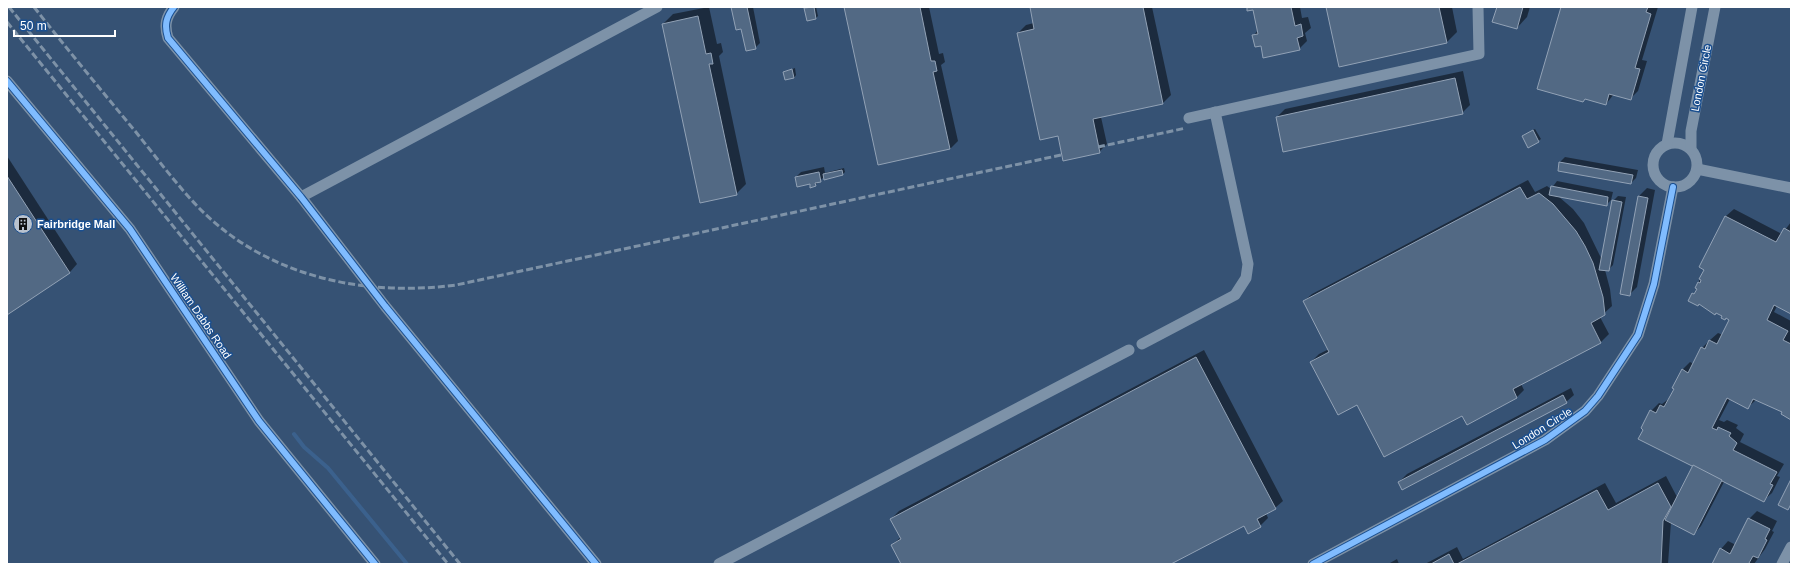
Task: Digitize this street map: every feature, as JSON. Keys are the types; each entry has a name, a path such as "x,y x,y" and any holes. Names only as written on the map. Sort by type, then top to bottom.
{"street":[{"path":"174,7 169,14 164,27 168,38 301,197 385,306 596,564"},
{"path":"301,197 657,7"},
{"path":"1189,118 1479,54 1478,7"},
{"name":"London Circle","path":"1667,144 1692,7"},
{"name":"London Circle","path":"1691,149 1691,130 1715,7"},
{"name":"William Dabbs Road","path":"7,81 130,228 259,421 375,564"},
{"path":"1142,344 1235,295 1246,278 1248,264 1215,112"},
{"path":"1667,144 1682,144 1691,149 1696,156 1697,169 1691,181 1682,186 1673,187 1666,185 1659,179 1655,172 1654,160 1658,152 1667,144"},
{"path":"1697,169 1791,188"},
{"name":"London Circle","path":"1313,564 1545,440 1585,411 1598,396 1638,336 1654,284 1673,187"},
{"path":"720,564 1129,350"},
{"path":"1782,564 1791,547"}],"building":[{"path":"731,7 747,7 756,49 746,51 741,29 736,30"},
{"path":"814,7 816,19 807,21 804,8"},
{"path":"844,7 920,7 931,61 935,61 937,71 933,72 950,149 878,165"},
{"path":"1030,7 1143,7 1163,104 1093,119 1100,153 1063,161 1058,136 1040,140 1017,33 1034,29"},
{"path":"1247,7 1291,7 1295,26 1301,24 1303,36 1297,38 1300,50 1263,58 1261,46 1255,47 1252,35 1258,34 1253,10 1247,11"},
{"path":"1326,7 1439,7 1447,43 1339,67"},
{"path":"1497,7 1523,7 1517,29 1492,22"},
{"path":"1561,7 1648,7 1646,12 1651,14 1635,68 1640,69 1631,100 1609,94 1606,105 1585,99 1583,102 1537,89"},
{"path":"698,16 706,54 711,53 713,64 709,64 737,195 700,203 662,24"},
{"path":"792,69 794,78 785,80 783,72"},
{"path":"1455,78 1463,114 1283,152 1276,117"},
{"path":"1533,130 1539,142 1528,148 1522,136"},
{"path":"1559,162 1633,175 1631,184 1558,171"},
{"path":"842,170 843,175 824,180 823,174"},
{"path":"819,172 821,182 815,183 816,186 810,188 810,184 797,187 795,177"},
{"name":"Fairbridge Mall","path":"7,176 70,273 7,315"},
{"path":"1551,186 1608,197 1607,206 1549,195"},
{"path":"1520,187 1527,199 1539,193 1553,204 1576,231 1585,246 1593,263 1603,297 1605,315 1591,323 1601,343 1513,389 1517,398 1467,425 1462,416 1384,457 1357,405 1338,415 1310,362 1329,352 1303,301"},
{"path":"1638,196 1648,198 1630,296 1620,294"},
{"path":"1612,200 1622,202 1609,271 1599,270"},
{"path":"1725,216 1776,242 1784,228 1791,232 1791,314 1774,305 1767,320 1788,331 1783,340 1791,344 1791,420 1781,414 1782,412 1753,399 1748,409 1727,398 1712,428 1717,430 1718,427 1731,433 1729,436 1737,443 1733,450 1777,472 1770,484 1773,485 1764,502 1638,439 1643,430 1641,428 1650,410 1656,413 1660,405 1664,407 1674,389 1672,388 1682,369 1688,373 1701,347 1705,349 1709,340 1717,344 1729,320 1726,318 1725,320 1721,318 1722,316 1716,313 1715,315 1699,304 1698,306 1688,301 1692,293 1694,294 1697,289 1695,288 1698,282 1700,283 1701,280 1699,279 1704,270 1699,267"},
{"path":"1196,357 1276,509 1257,519 1261,527 1248,534 1244,526 1171,564 901,564 891,545 901,539 890,519"},
{"path":"1563,395 1567,403 1402,490 1398,482"},
{"path":"1693,465 1722,480 1694,535 1665,520"},
{"path":"1791,479 1791,504 1788,510 1778,505"},
{"path":"1658,483 1671,507 1663,521 1661,564 1457,564 1597,490 1608,510"},
{"path":"1748,518 1770,529 1765,539 1767,540 1758,558 1753,556 1749,563 1751,564 1712,564 1720,548 1730,554"},
{"path":"1449,554 1454,564 1431,564"}],"waterway":[{"path":"294,434 304,447 328,468 407,564"}],"railway":[{"path":"9,7 460,564"},
{"path":"34,7 182,190 199,208 226,232 255,251 286,266 318,277 352,284 387,288 421,288 456,285 1061,155"},
{"path":"7,22 448,564"},
{"path":"1098,147 1186,128"}],"cycle path":[{"path":"174,7 166,21 168,38 301,197 385,306 596,564"},
{"path":"7,81 130,229 259,421 375,564"},
{"path":"1313,564 1545,440 1585,411 1598,396 1638,335 1654,284 1673,187"}],"place":[{"name":"Fairbridge Mall","path":"23,224"}]}
